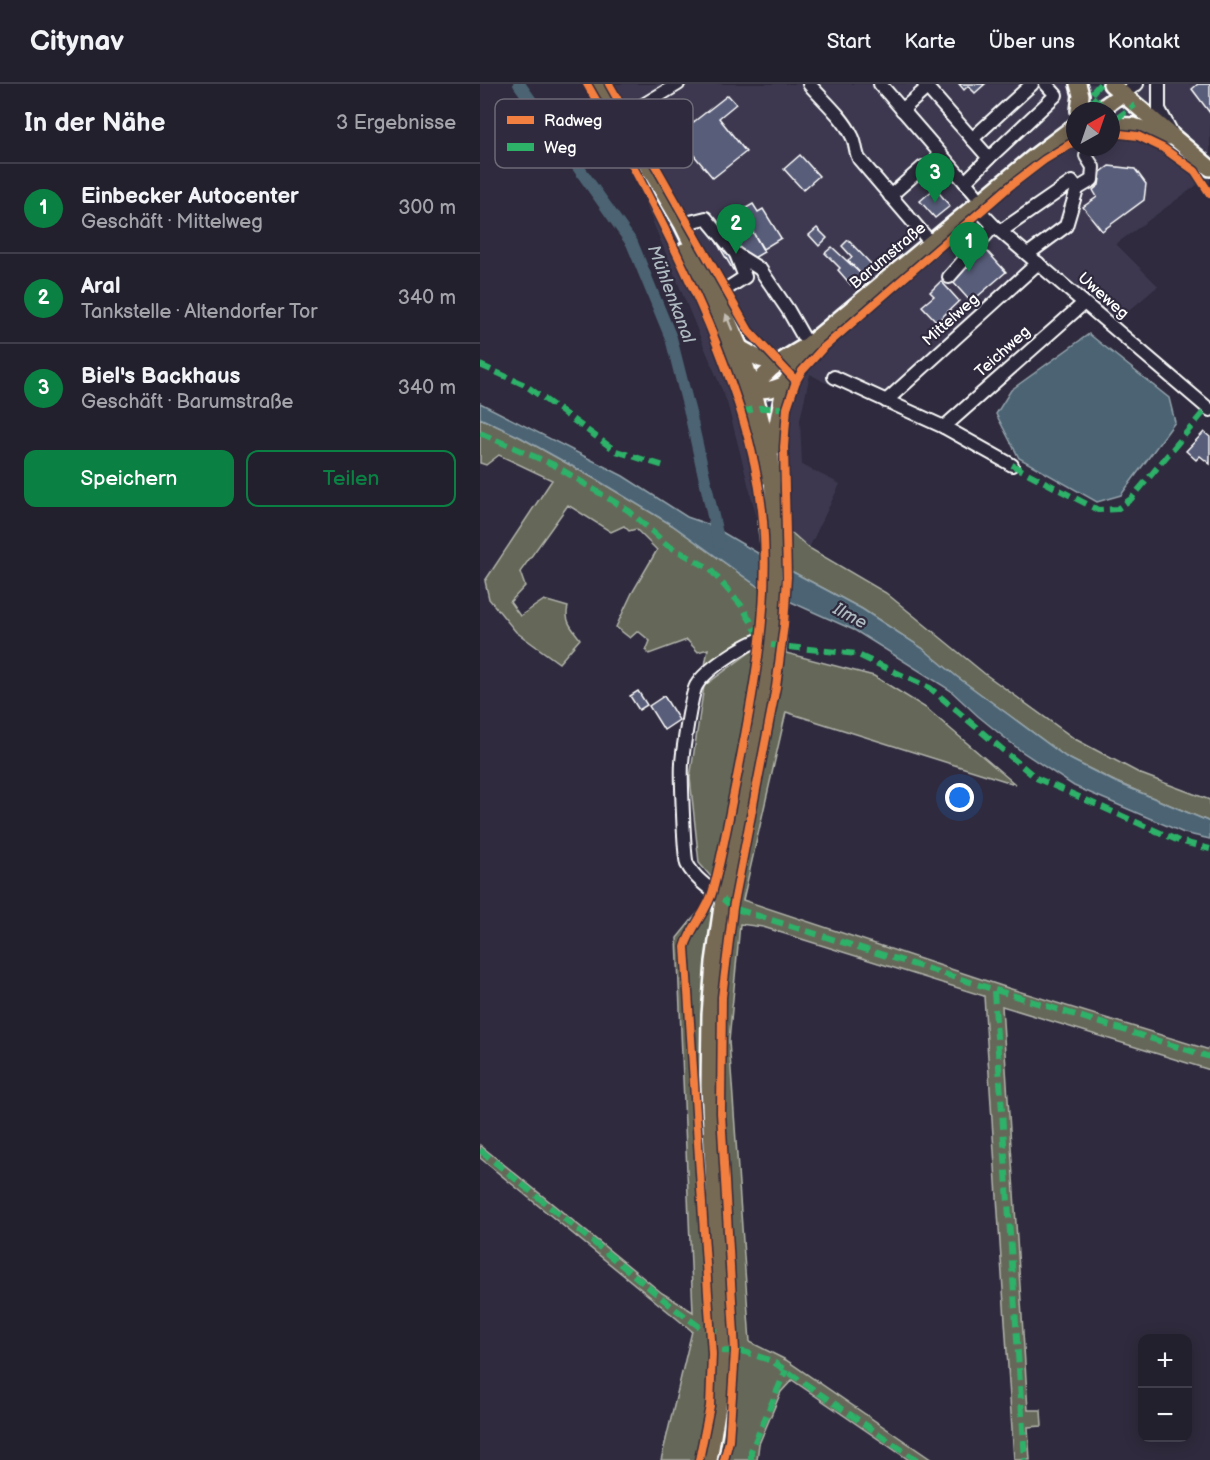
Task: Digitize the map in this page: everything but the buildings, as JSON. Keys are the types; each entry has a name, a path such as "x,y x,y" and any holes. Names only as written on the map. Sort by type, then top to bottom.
{"main road":[{"path":"599,84 605,99"},
{"path":"1078,84 1081,95 1080,102"},
{"path":"1105,102 1116,89 1210,168"},
{"path":"1120,125 1133,126 1175,138"},
{"name":"Barumstraße","path":"746,405 753,388 777,362 808,345 1066,132"},
{"path":"644,168 692,268 737,378 761,460 775,534 772,636 757,742 723,899 711,1004 709,1086 722,1351 720,1394 709,1460"},
{"path":"647,168 682,224 717,294 740,348 771,458 773,518"},
{"name":"Barumstraße","path":"771,458 785,384 808,345"},
{"path":"740,348 760,359 777,362"},
{"path":"737,378 753,388 774,389 785,384"}],"street":[{"path":"653,99 678,84"},
{"path":"809,84 847,127 854,138 855,151 859,159 931,243"},
{"name":"Uweweg","path":"880,84 965,182 997,228 1210,410"},
{"path":"972,139 1032,84"},
{"path":"965,182 1056,95 1046,84"},
{"path":"1116,89 1137,84"},
{"path":"1159,84 1159,109 1175,138"},
{"path":"902,110 925,86 989,158"},
{"path":"1028,254 1066,226 1077,189 1092,180 1093,167 1086,156"},
{"path":"890,196 923,167"},
{"path":"949,277 997,228 1072,182 1077,189"},
{"path":"682,224 706,218 736,254 760,269 808,345"},
{"path":"717,294 745,277 736,254"},
{"name":"Mittelweg","path":"886,401 1038,263"},
{"name":"Teichweg","path":"944,427 1084,303"},
{"path":"834,377 944,427 1012,465"},
{"path":"723,899 696,877 686,862 682,764 694,689 702,678 732,656 761,638 772,636"}],"shaded area":[{"path":"581,84 1210,84 1210,189 1201,182 1116,244 1158,286 1117,321 1045,261 880,405 810,374 800,420 802,465 840,484 809,548 793,534 757,519 727,402 629,168 693,168 693,99 590,99"}],"green space":[{"path":"480,418 520,437 597,480 672,525 760,588 790,600 786,653 874,676 926,708 1015,784 786,712 743,900 1008,988 1210,1050 1210,1070 1002,1006 1028,1410 1041,1410 1042,1426 1028,1427 1030,1460 1014,1460 984,996 763,927 740,924 729,1041 750,1342 786,1360 932,1460 909,1460 792,1380 781,1392 759,1444 757,1460 661,1460 692,1331 480,1158 480,1145 662,1293 693,1312 677,938 703,906 712,878 699,863 690,778 704,686 757,647 759,631 704,671 708,649 698,652 687,640 649,654 646,651 650,641 638,631 630,638 616,627 632,593 657,550 636,529 629,531 624,526 611,532 568,505 520,572 525,586 510,602 520,616 544,600 568,607 568,620 580,639 559,663 516,632 489,599 485,581 552,480 499,455 486,465 480,463"},
{"path":"757,520 793,534 809,548 886,593 985,674 1075,739 1141,774 1210,800 1210,822 1116,782 1066,757 956,676 922,648 862,609 761,555"}],"water":[{"path":"1089,334 1169,398 1175,422 1121,495 1097,502 1019,458 996,414 1011,390"},
{"name":"Ilme","path":"480,403 623,476 687,517 710,525 862,609 922,648 956,676 1066,757 1113,781 1210,822 1210,839 1184,833 1074,786 1021,751 950,690 856,631 760,588 672,525 520,437 480,418"}],"waterway":[{"name":"Mühlenkanal","path":"519,84 530,99"},
{"name":"Mühlenkanal","path":"579,168 632,243 671,338 719,543"}],"marked path":[{"path":"1098,102 1090,95 1100,84"},
{"path":"1120,116 1135,105"},
{"path":"480,365 525,385 616,451 664,466"},
{"path":"741,412 759,408 787,408"},
{"path":"1012,465 1098,510 1117,509 1131,499 1207,408"},
{"path":"480,433 554,465 629,511 667,545 709,568 741,605 759,635"},
{"path":"771,645 856,654 930,688 1036,778 1179,841 1210,849"},
{"path":"723,899 733,908 1210,1057"},
{"path":"994,991 1025,1460"},
{"path":"480,1150 674,1308 701,1328 722,1332"},
{"path":"722,1351 745,1352 772,1361 917,1460"},
{"path":"751,1460 751,1451 786,1370"}],"cycle path":[{"path":"587,84 595,99"},
{"path":"609,84 618,99"},
{"path":"1120,134 1138,136 1163,148 1195,171 1210,194"},
{"path":"724,1460 729,1441 735,1351 721,1113 722,997 733,908 776,687 784,625 787,577 784,447 787,408 796,381 822,349 1010,186 1066,147"},
{"path":"633,168 682,263 709,325 742,416 759,486 764,545 765,580 759,649 725,839 711,898 685,947 712,1354 710,1406 699,1460"},
{"path":"657,168 749,331 796,381"}],"place":[{"name":"Biel's Backhaus","path":"935,203"},
{"name":"Aral","path":"736,254"},
{"name":"Einbecker Autocenter","path":"969,272"}]}
